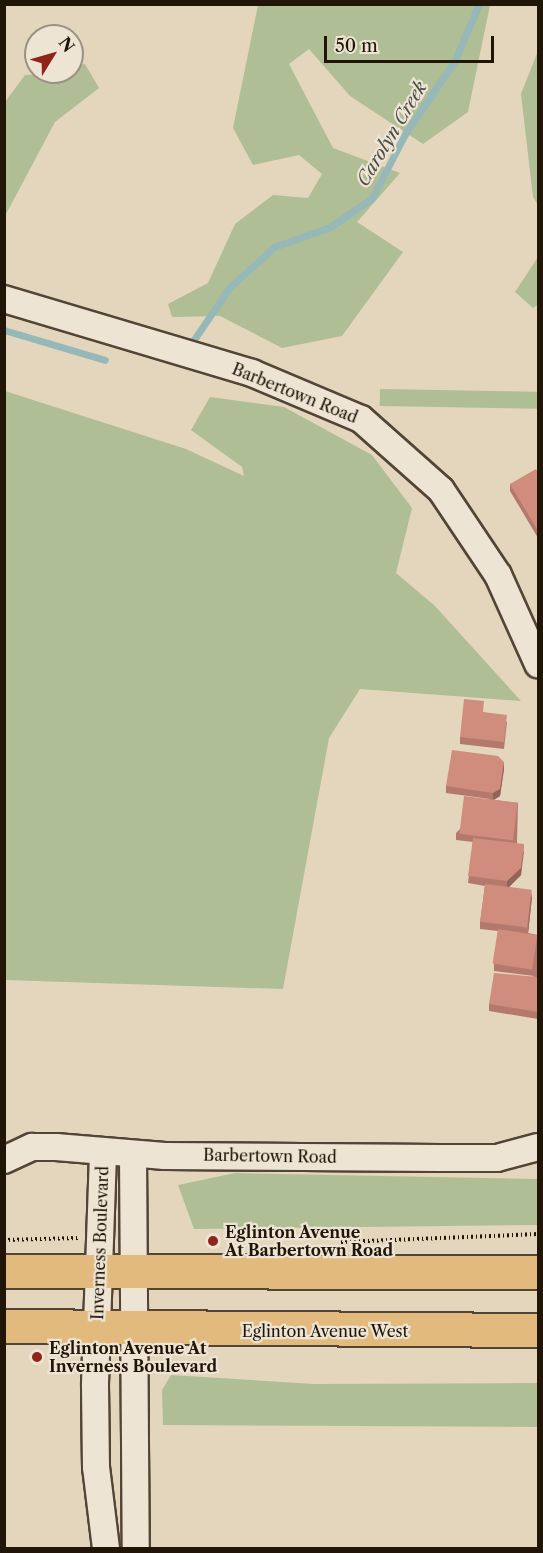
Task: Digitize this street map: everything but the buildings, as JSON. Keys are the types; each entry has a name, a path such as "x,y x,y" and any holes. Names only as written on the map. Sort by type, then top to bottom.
{"main road":[{"path":"4,1271 133,1274 538,1272"},
{"name":"Eglinton Avenue West","path":"4,1326 98,1329 538,1330"}],"street":[{"name":"Barbertown Road","path":"4,299 252,373 361,419 441,490 498,575 538,664"},
{"name":"Barbertown Road","path":"4,1160 32,1148 133,1155 496,1158 538,1147"},
{"name":"Inverness Boulevard","path":"103,1154 96,1467 106,1548"},
{"name":"Inverness Boulevard","path":"133,1155 136,1548"}],"path":[{"path":"4,1240 73,1238"}],"green space":[{"path":"258,5 490,5 468,112 423,144 350,96 309,49 289,64 333,148 400,173 357,222 403,252 342,336 282,348 220,316 172,317 168,304 208,283 235,224 273,195 308,198 322,174 299,155 253,165 233,128"},
{"path":"538,51 538,205 533,197 521,94"},
{"path":"84,64 99,88 55,122 5,216 5,102 24,76 24,84 84,84"},
{"path":"538,257 538,305 533,308 515,292"},
{"path":"380,389 538,392 538,409 380,406"},
{"path":"5,391 186,449 244,476 242,467 191,430 210,397 284,407 372,455 412,508 396,573 435,606 521,701 360,689 329,738 283,989 5,980"},
{"path":"235,1173 538,1179 538,1225 194,1229 178,1185"},
{"path":"171,1375 314,1384 538,1383 538,1427 163,1425 162,1390"}],"waterway":[{"name":"Carolyn Creek","path":"193,341 229,288 274,247 330,227 372,198 405,134 454,62 479,4"},
{"name":"Carolyn Creek","path":"4,330 105,360"}],"place":[{"name":"Eglinton Avenue At Barbertown Road","path":"213,1241"},
{"name":"Eglinton Avenue At Inverness Boulevard","path":"37,1357"}]}
